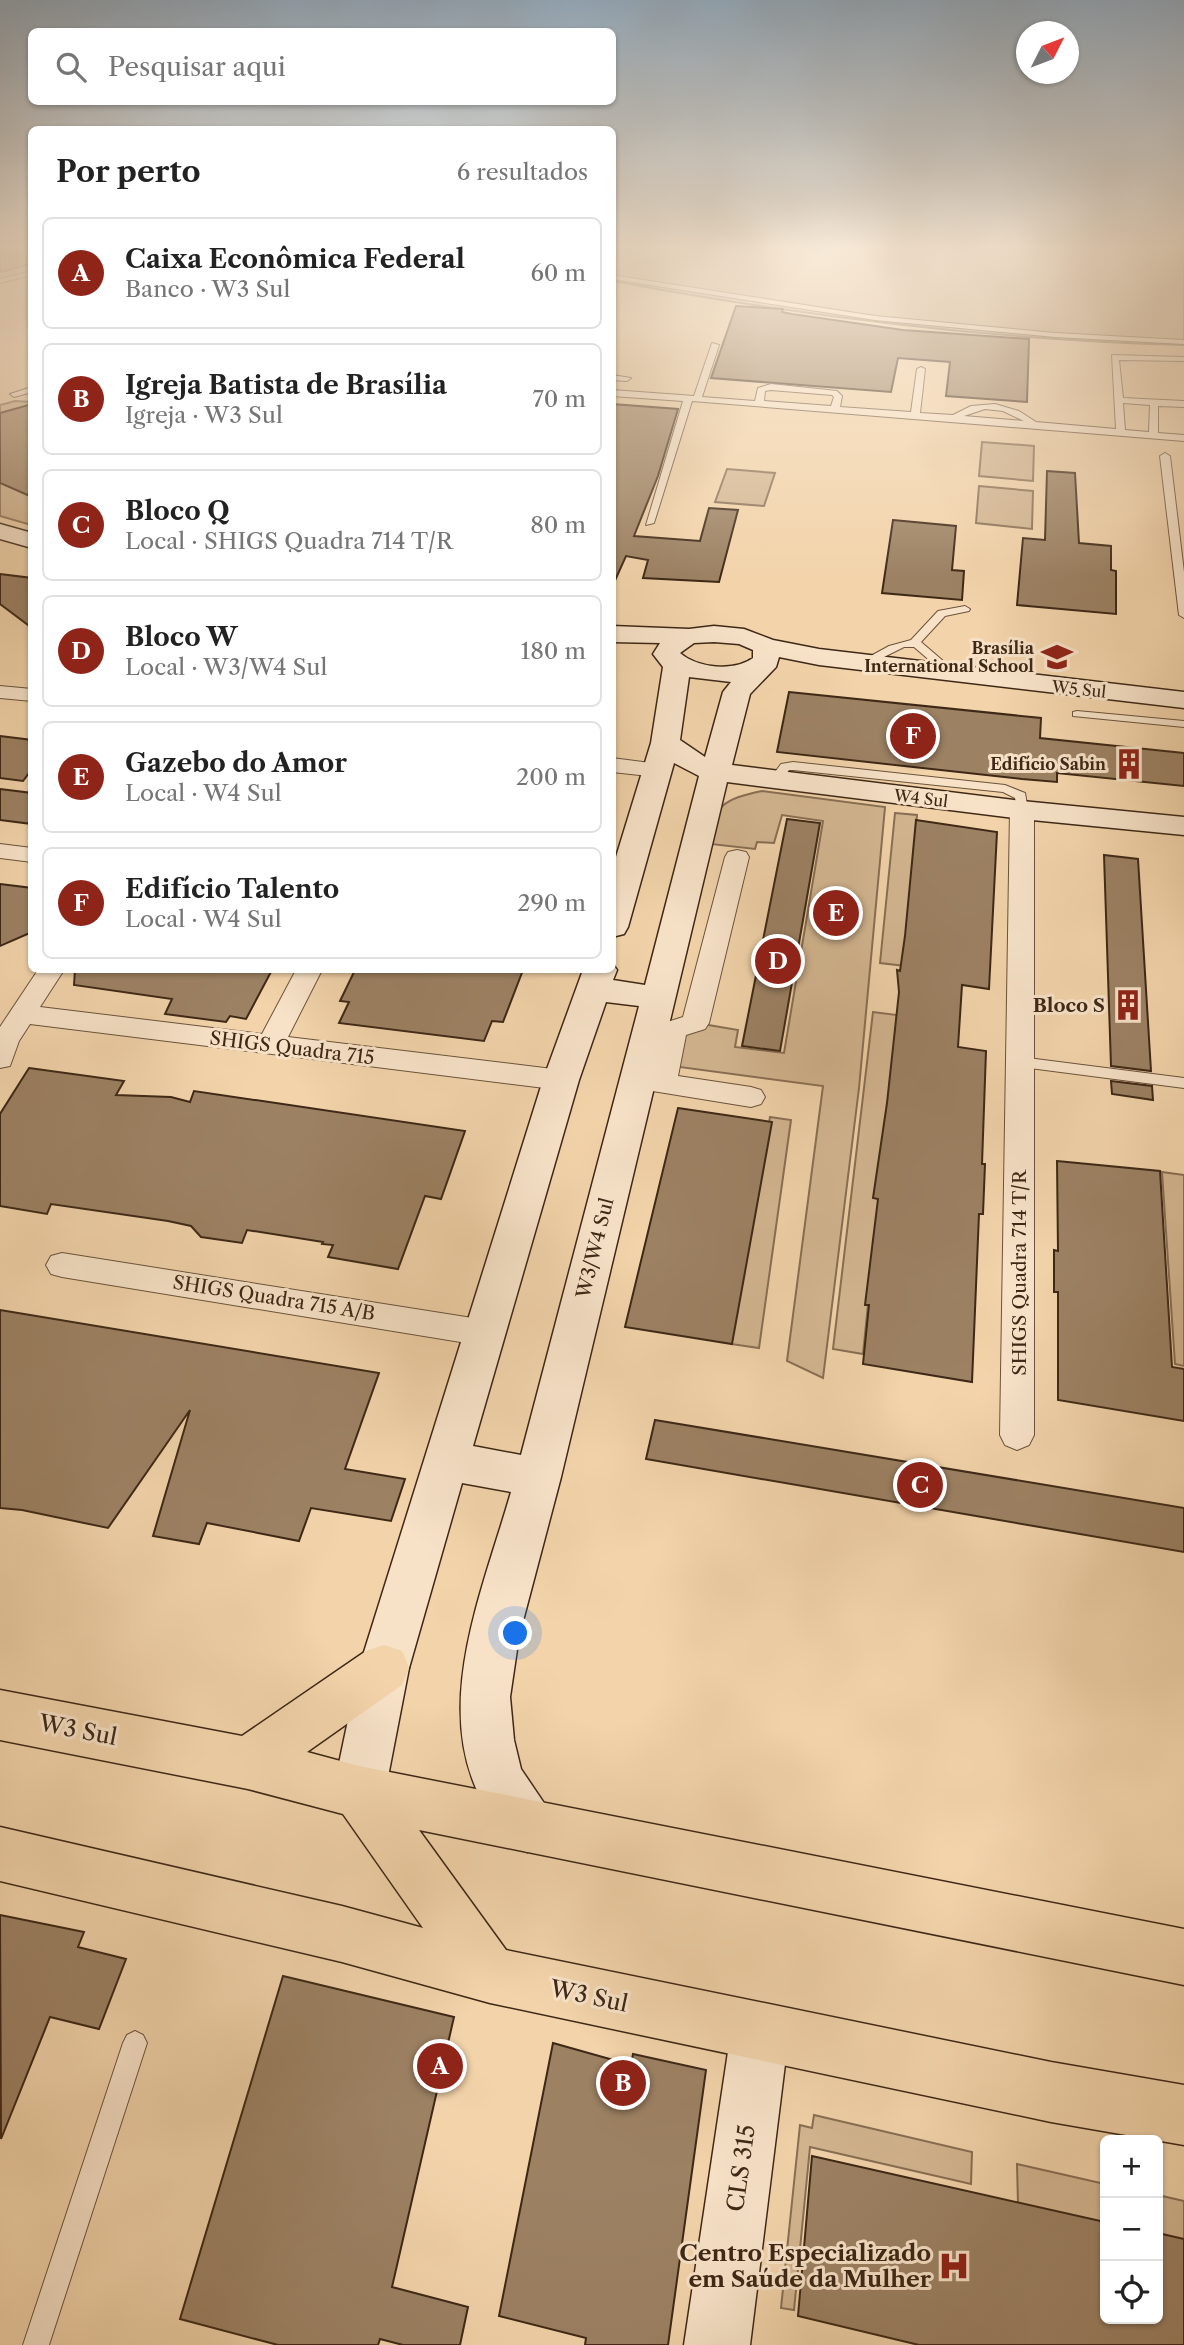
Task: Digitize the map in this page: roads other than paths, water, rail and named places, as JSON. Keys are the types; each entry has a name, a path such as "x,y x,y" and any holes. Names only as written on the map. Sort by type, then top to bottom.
{"main road":[{"path":"0,531 28,540"},
{"path":"616,634 734,635 760,658 725,674 674,664 645,653 616,649"},
{"path":"616,913 662,757 674,664 666,654 686,636"},
{"name":"W5 Sul","path":"760,658 864,663 1184,700"},
{"name":"W3/W4 Sul","path":"527,1825 498,1780 488,1740 485,1697 495,1636 649,1082 660,998 737,692 760,658"},
{"name":"W4 Sul","path":"662,757 688,760 712,786 775,780 1021,810 1184,826"},
{"path":"490,1975 359,1792 384,1668 561,1080 597,979 660,998"},
{"path":"446,1461 538,1477"},
{"path":"248,1763 384,1668"},
{"name":"W3 Sul","path":"0,1715 248,1763 359,1792 527,1825 1170,1963"},
{"name":"W3 Sul","path":"0,1854 342,1934 490,1975 1051,2092 1184,2115"},
{"name":"CLS 315","path":"717,2345 760,2032"}],"street":[{"path":"0,692 28,695"},
{"name":"W4 Sul","path":"616,764 662,757"},
{"name":"SHIGS Quadra 714 T/R","path":"1017,1436 1021,810"},
{"path":"0,851 28,854"},
{"path":"737,858 695,1023 674,1029 649,1082 751,1097"},
{"path":"0,1059 5,1041 49,973"},
{"path":"270,1046 307,973"},
{"name":"SHIGS Quadra 715","path":"23,1014 561,1080"},
{"name":"SHIGS Quadra 715 A/B","path":"62,1265 485,1332"}],"lane":[{"path":"649,523 710,358"},
{"path":"1115,358 1121,432"},
{"path":"1164,358 1184,359"},
{"path":"915,415 921,369"},
{"path":"616,377 627,378"},
{"path":"759,404 761,390 771,387 834,393 838,396 835,409"},
{"path":"14,394 28,390"},
{"path":"616,393 1184,438"},
{"path":"1118,400 1184,404"},
{"path":"1153,435 1154,402"},
{"path":"1165,456 1184,615"},
{"path":"913,644 942,613 965,610"},
{"path":"864,663 897,646 913,644 923,647 931,658 952,674"},
{"path":"1077,714 1184,724"},
{"path":"1020,1062 1184,1083"},
{"path":"36,2345 135,2043"}],"place":[{"name":"Brasília International School","path":"1057,657"},
{"name":"Edifício Talento","path":"913,736"},
{"name":"Edifício Sabin","path":"1129,764"},
{"name":"Gazebo do Amor","path":"836,913"},
{"name":"Bloco W","path":"778,961"},
{"name":"Bloco S","path":"1128,1005"},
{"name":"Bloco Q","path":"920,1485"},
{"name":"Caixa Econômica Federal","path":"440,2066"},
{"name":"Igreja Batista de Brasília","path":"623,2083"},
{"name":"Centro Especializado em Saúde da Mulher","path":"954,2266"}]}
